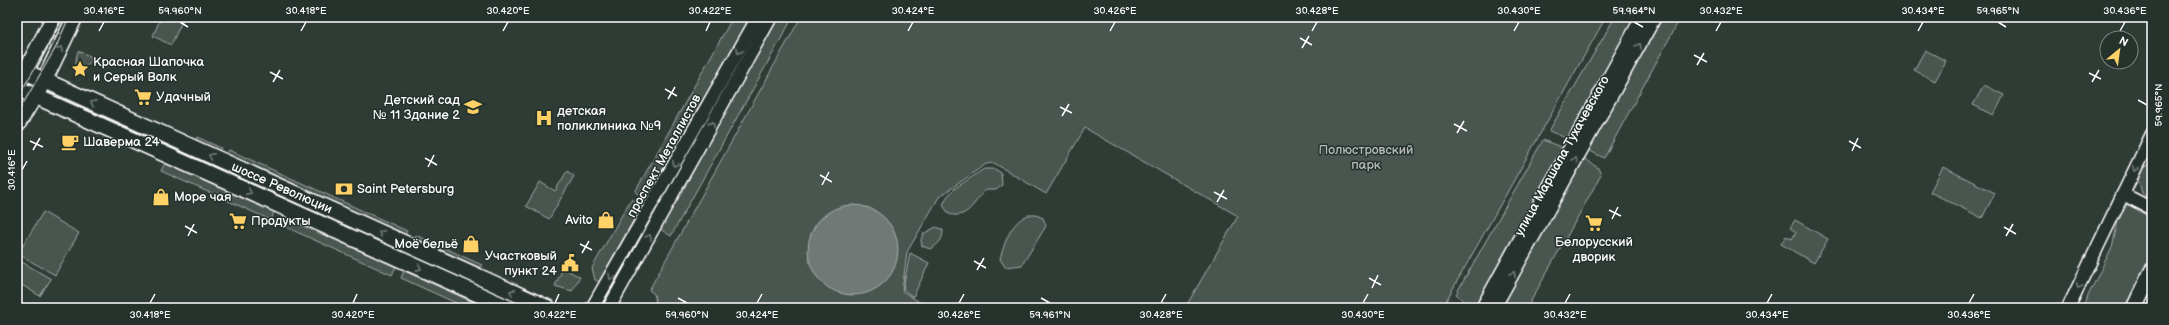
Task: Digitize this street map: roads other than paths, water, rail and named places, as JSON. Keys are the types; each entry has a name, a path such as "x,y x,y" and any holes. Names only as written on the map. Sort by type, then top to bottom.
{"main road":[{"path":"17,87 21,70 54,17"},
{"path":"17,125 44,81 75,17"},
{"name":"шоссе Революции","path":"21,70 548,308"},
{"name":"шоссе Революции","path":"17,87 34,96 509,308"},
{"path":"2134,308 2152,271"}],"street":[{"name":"проспект Металлистов","path":"592,308 758,17"},
{"name":"проспект Металлистов","path":"610,308 771,17"},
{"name":"улица Маршала Тухачевского","path":"1482,308 1642,17"},
{"name":"улица Маршала Тухачевского","path":"1494,308 1655,17"},
{"path":"2068,308 2152,134"},
{"path":"2123,194 2152,210"}],"tram line":[{"path":"17,99 62,17"},
{"path":"17,114 56,47 69,17"}],"place":[{"name":"Красная Шапочка и Серый Волк","path":"80,69"},
{"name":"Удачный","path":"143,97"},
{"name":"Детский сад № 11 Здание 2","path":"473,107"},
{"name":"детская поликлиника №9","path":"544,118"},
{"name":"Шаверма 24","path":"70,142"},
{"name":"Saint Petersburg","path":"344,189"},
{"name":"Море чая","path":"161,197"},
{"name":"Avito","path":"606,220"},
{"name":"Продукты","path":"238,221"},
{"name":"Белорусский дворик","path":"1594,223"},
{"name":"Моё бельё","path":"471,244"},
{"name":"Участковый пункт 24","path":"570,263"}],"park label":[{"name":"Полюстровский парк","path":"1366,158"}]}
